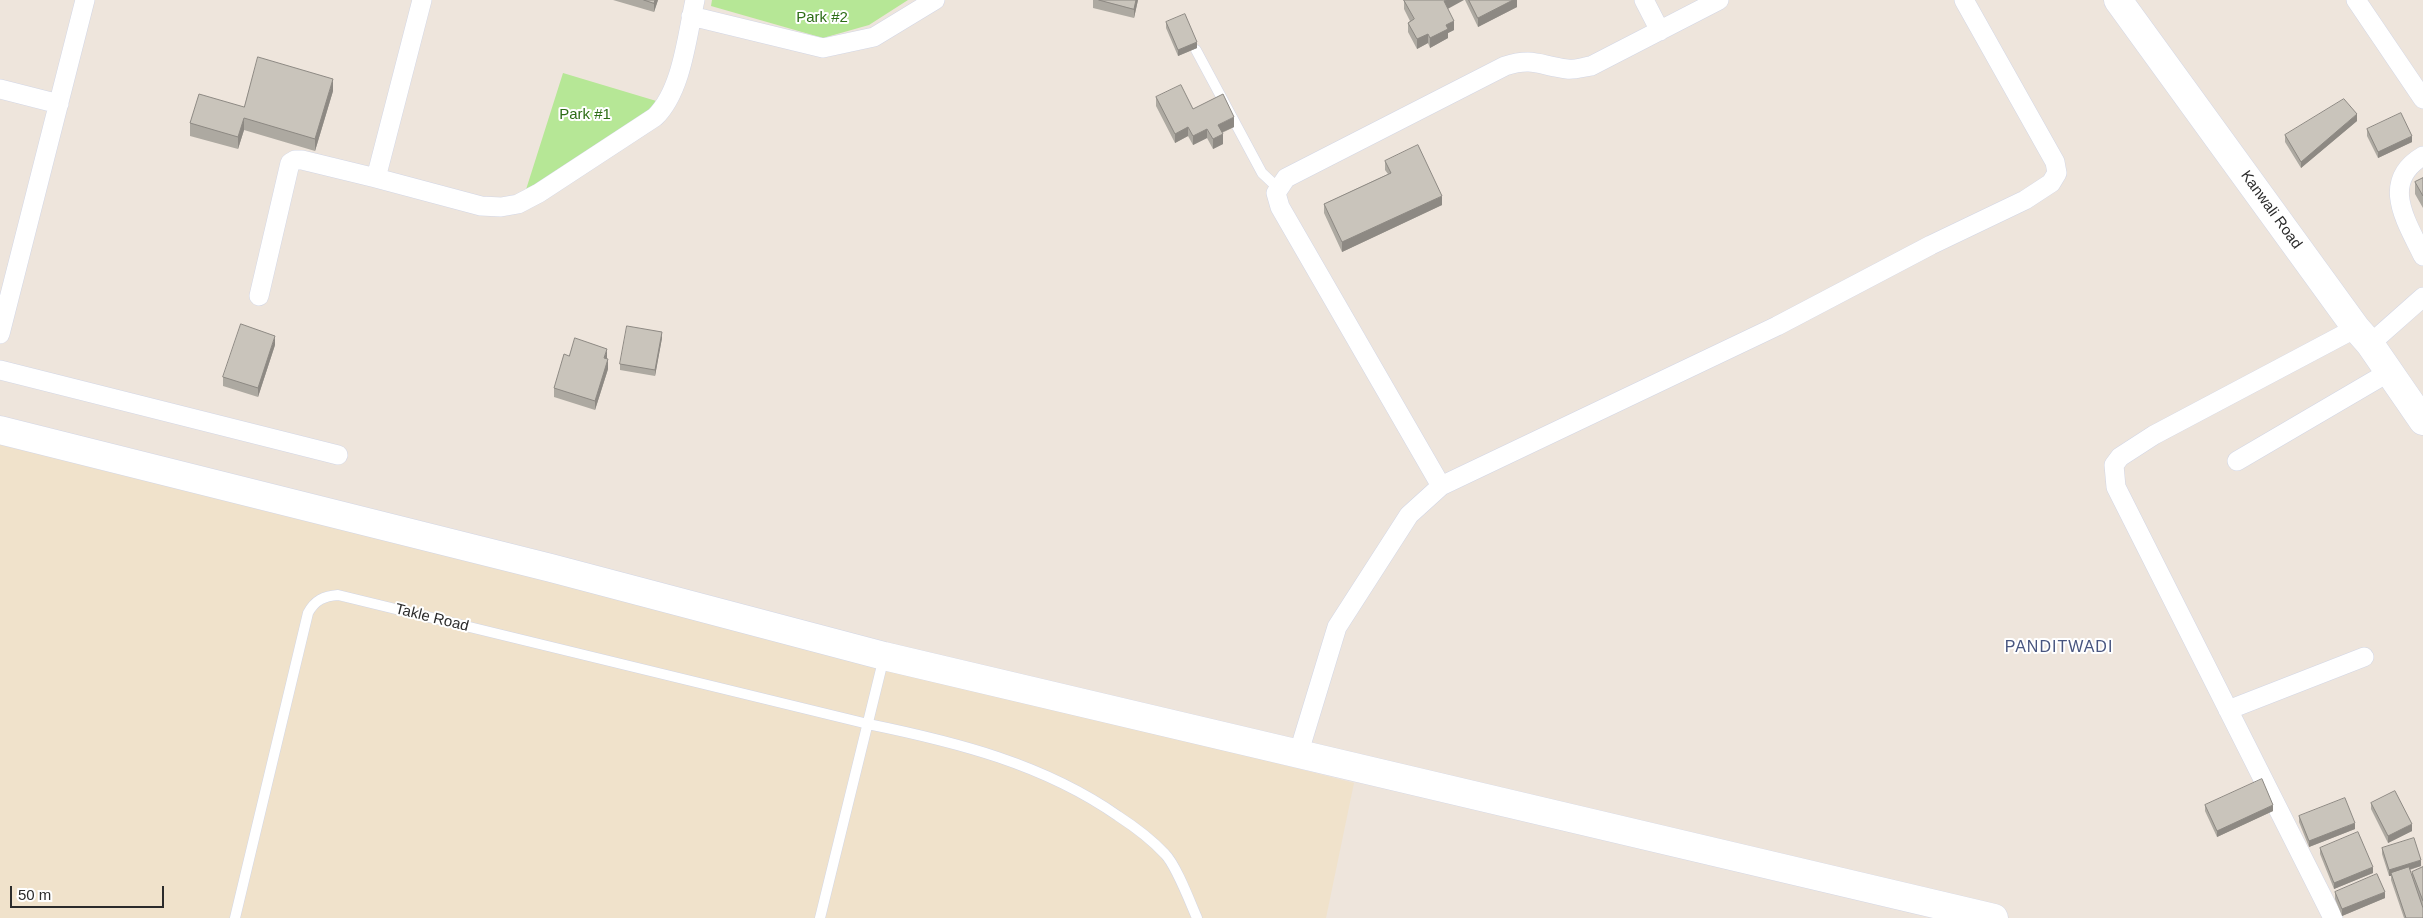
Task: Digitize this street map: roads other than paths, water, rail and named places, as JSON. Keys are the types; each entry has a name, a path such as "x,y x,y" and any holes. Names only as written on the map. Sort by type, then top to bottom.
{"main road":[{"name":"Kanwali Road","path":"2118,0 2423,421"},
{"path":"0,430 542,565 884,656 1994,918"}],"street":[{"path":"0,334 85,0"},
{"path":"376,178 422,0"},
{"path":"259,296 290,164 294,160 302,160 376,178 481,206 501,207 518,204 655,117 666,107 674,87 693,8 823,48 874,37 935,0"},
{"path":"1644,0 1660,31"},
{"path":"1441,486 1276,200 1278,188 1286,178 1505,66 1520,61 1532,61 1568,70 1591,66 1719,0"},
{"path":"1298,755 1337,627 1409,516 1441,486 1777,326 1931,245 2025,200 2051,183 2057,173 2055,162 1964,0"},
{"path":"2356,0 2423,99"},
{"path":"0,89 59,104"},
{"path":"2423,156 2410,166 2401,178 2399,189 2399,201 2423,256"},
{"path":"2333,918 2116,488 2114,465 2120,457 2154,435 2363,336 2423,297"},
{"path":"0,370 338,455"},
{"path":"2237,461 2389,372"},
{"path":"2228,710 2364,657"}],"lane":[{"path":"1196,50 1262,173 1278,188"},
{"name":"Takle Road","path":"235,918 308,613 314,603 326,596 338,595 868,724"},
{"path":"820,918 884,656"},
{"path":"868,724 937,738 1020,764 1038,770 1088,795 1140,831 1167,855 1197,918"}],"district":[{"name":"PANDITWADI","path":"2059,648"}],"park label":[{"name":"Park #2","path":"822,18"},
{"name":"Park #1","path":"585,115"}]}
